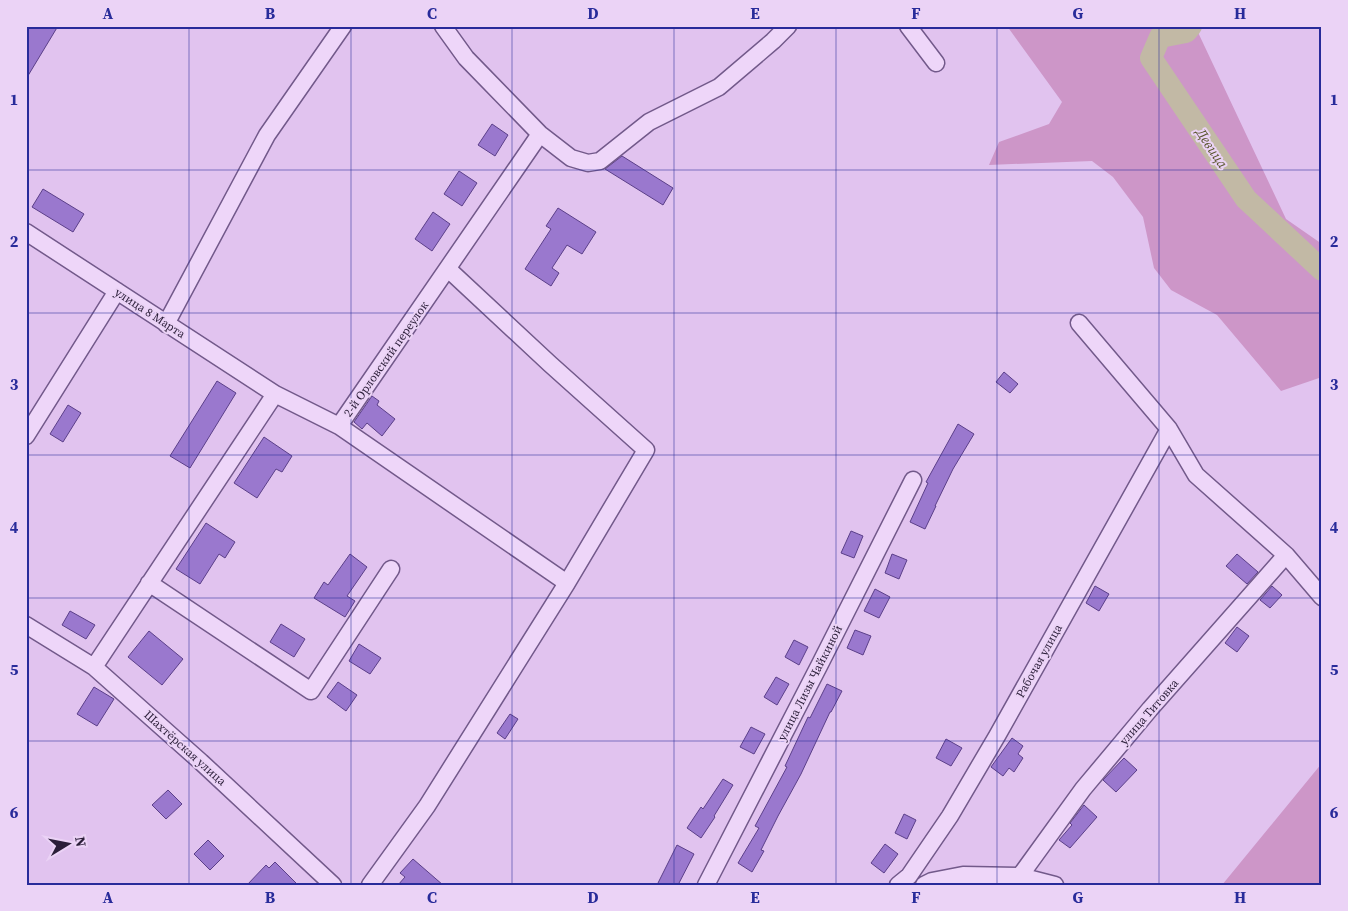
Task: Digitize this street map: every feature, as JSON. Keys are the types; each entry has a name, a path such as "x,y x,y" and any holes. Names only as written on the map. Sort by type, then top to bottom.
{"street":[{"path":"166,324 267,135 343,26"},
{"path":"443,26 466,58 540,134 571,158 588,163 600,161 649,122 719,87 773,42 788,26"},
{"path":"908,26 936,63"},
{"name":"2-й Орловский переулок","path":"275,394 339,426 540,134"},
{"name":"улица 8 Марта","path":"26,232 275,394"},
{"path":"370,885 427,806 567,582 646,450 448,269"},
{"path":"26,436 117,291"},
{"path":"1079,323 1169,429 1196,476 1286,555 1322,596"},
{"path":"94,667 275,394"},
{"path":"339,426 567,582"},
{"name":"Рабочая улица","path":"898,885 909,876 950,816 1169,429"},
{"name":"улица Лизы Чайкиной","path":"706,885 820,666 912,480"},
{"name":"улица Титовка","path":"1020,876 1083,789 1150,709 1286,555"},
{"path":"149,583 311,691 391,569"},
{"name":"Шахтёрская улица","path":"26,625 94,667 201,762 333,885"},
{"path":"924,885 932,881 963,875 1020,876 1054,885"}],"shaded area":[{"path":"1007,26 1195,26 1286,219 1322,244 1322,377 1281,391 1217,315 1171,290 1154,268 1143,217 1113,177 1092,161 989,165 999,142 1049,124 1062,102"},
{"path":"1322,763 1322,885 1222,885"}],"building":[{"path":"30,26 58,26 26,79 26,32"},
{"path":"492,124 508,135 495,156 478,145"},
{"path":"622,156 673,188 663,205 605,169"},
{"path":"459,171 477,183 462,206 444,194"},
{"path":"43,189 84,214 73,232 32,207"},
{"path":"558,208 596,232 582,254 567,245 552,268 559,273 551,286 525,269 551,229 546,226"},
{"path":"433,212 450,224 432,251 415,239"},
{"path":"1004,372 1018,384 1010,393 996,382"},
{"path":"217,381 236,393 190,468 170,456"},
{"path":"372,396 379,401 377,405 395,419 382,436 367,423 362,429 354,422"},
{"path":"68,405 81,413 63,442 50,434"},
{"path":"958,424 974,434 953,469 925,529 910,522 928,483 926,482"},
{"path":"264,437 292,456 282,472 276,469 257,498 234,483"},
{"path":"206,523 235,542 225,558 219,554 200,584 176,569"},
{"path":"851,531 863,536 854,558 841,553"},
{"path":"350,554 367,567 347,596 355,601 345,617 314,598 324,582 328,585"},
{"path":"892,554 907,560 899,579 885,573"},
{"path":"1237,554 1258,572 1247,584 1226,566"},
{"path":"1095,586 1109,594 1099,611 1086,603"},
{"path":"1272,586 1282,595 1270,608 1260,600"},
{"path":"875,589 890,597 879,618 864,611"},
{"path":"70,611 95,625 86,639 62,625"},
{"path":"281,624 305,639 294,657 270,642"},
{"path":"1237,627 1249,636 1237,652 1225,643"},
{"path":"855,630 871,636 863,655 847,648"},
{"path":"149,631 183,659 162,685 128,657"},
{"path":"794,640 808,647 799,665 785,657"},
{"path":"359,644 381,658 370,674 349,661"},
{"path":"776,677 789,684 777,705 764,697"},
{"path":"338,682 357,695 346,711 327,697"},
{"path":"827,684 842,691 761,850 764,851 752,872 738,863 759,828 755,826 787,767 785,766 808,717 810,718"},
{"path":"94,687 114,699 97,726 77,714"},
{"path":"510,714 518,719 505,739 497,733"},
{"path":"751,727 765,734 754,754 740,747"},
{"path":"1012,738 1023,746 1018,754 1023,758 1014,772 1009,768 1003,776 991,767"},
{"path":"946,739 962,748 951,766 936,758"},
{"path":"1124,758 1137,770 1116,792 1103,780"},
{"path":"723,779 733,785 701,838 687,828 701,807 703,809"},
{"path":"168,790 182,804 166,819 152,805"},
{"path":"1084,805 1097,817 1070,848 1059,840 1072,825 1070,823"},
{"path":"904,814 916,820 907,839 895,833"},
{"path":"208,840 224,856 210,870 194,854"},
{"path":"885,844 898,854 884,873 871,863"},
{"path":"677,845 694,854 678,885 657,885"},
{"path":"413,859 443,885 398,885 405,877 400,873"},
{"path":"275,862 298,885 247,885 266,865 269,868"}],"waterway":[{"name":"Девица","path":"1191,26 1186,32 1160,37 1151,58 1246,199 1322,270"}]}
